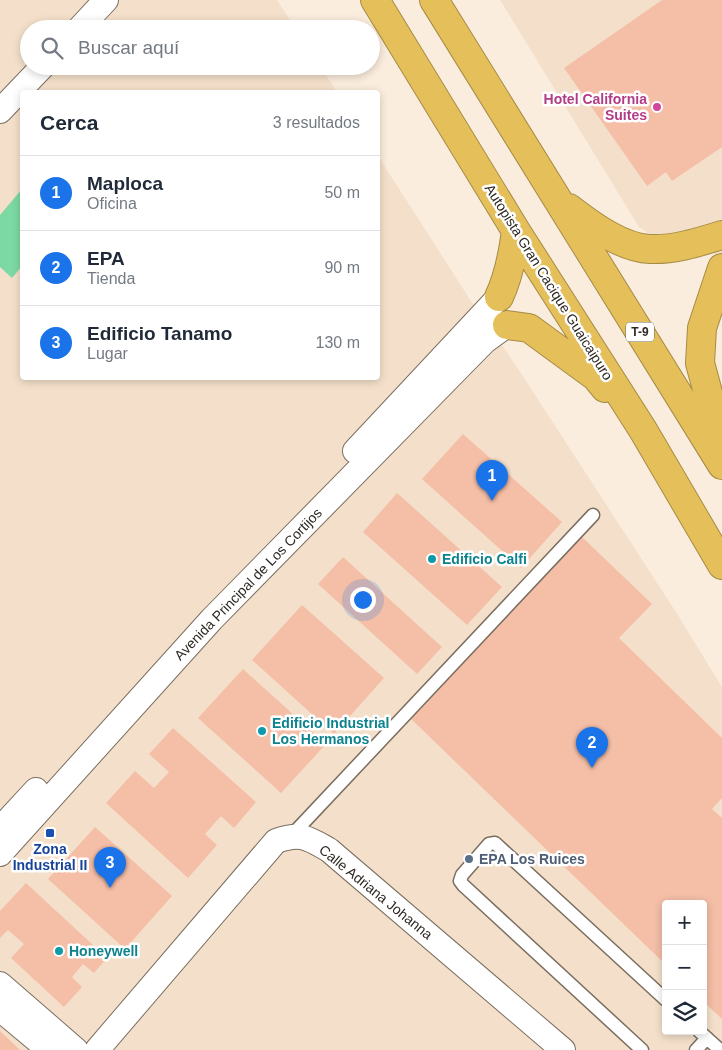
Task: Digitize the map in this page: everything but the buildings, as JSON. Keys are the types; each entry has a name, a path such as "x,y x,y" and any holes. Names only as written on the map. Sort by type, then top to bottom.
{"highway":[{"name":"Autopista Gran Cacique Guaicaipuro","path":"375,0 516,231 643,430 722,565"},
{"name":"T-9","path":"434,0 722,465"},
{"path":"557,199 593,226 630,245 650,249 671,248 694,244 722,235"},
{"path":"499,297 506,283 516,231"},
{"path":"722,268 702,328 700,364 722,445"},
{"path":"507,325 529,328 596,377 643,430"}],"street":[{"path":"87,20 106,0"},
{"path":"20,90 34,75"},
{"path":"0,111 20,90"},
{"name":"Avenida Principal de Los Cortijos","path":"0,829 499,297"},
{"name":"Avenida Principal de Los Cortijos","path":"0,854 212,619 485,341 507,325"},
{"path":"96,1050 276,841 291,836"},
{"name":"Calle Adriana Johanna","path":"291,836 308,838 329,850 563,1050"},
{"path":"0,984 76,1050"},
{"path":"0,1009 49,1050"}],"lane":[{"path":"291,836 593,515"},
{"path":"642,1050 463,885 460,881 462,875 489,844 495,843 662,996"},
{"path":"696,1050 703,1035 720,1050"}],"shaded area":[{"path":"0,0 277,0 290,20 20,20 20,75 326,75 336,90 20,90 20,380 380,380 380,159 676,612 722,687 722,1050 0,1050"},
{"path":"500,0 722,0 722,265 699,230 665,238 648,233 639,227"}],"green space":[{"path":"20,191 20,268 12,278 0,267 0,215"}],"place":[{"name":"Hotel California Suites","path":"657,107"},
{"name":"Maploca","path":"492,501"},
{"name":"Edificio Calfi","path":"432,559"},
{"name":"Edificio Industrial Los Hermanos","path":"262,731"},
{"name":"EPA","path":"592,768"},
{"name":"Zona Industrial II","path":"50,833"},
{"name":"EPA Los Ruices","path":"469,859"},
{"name":"Edificio Tanamo","path":"110,888"},
{"name":"Honeywell","path":"59,951"}]}
